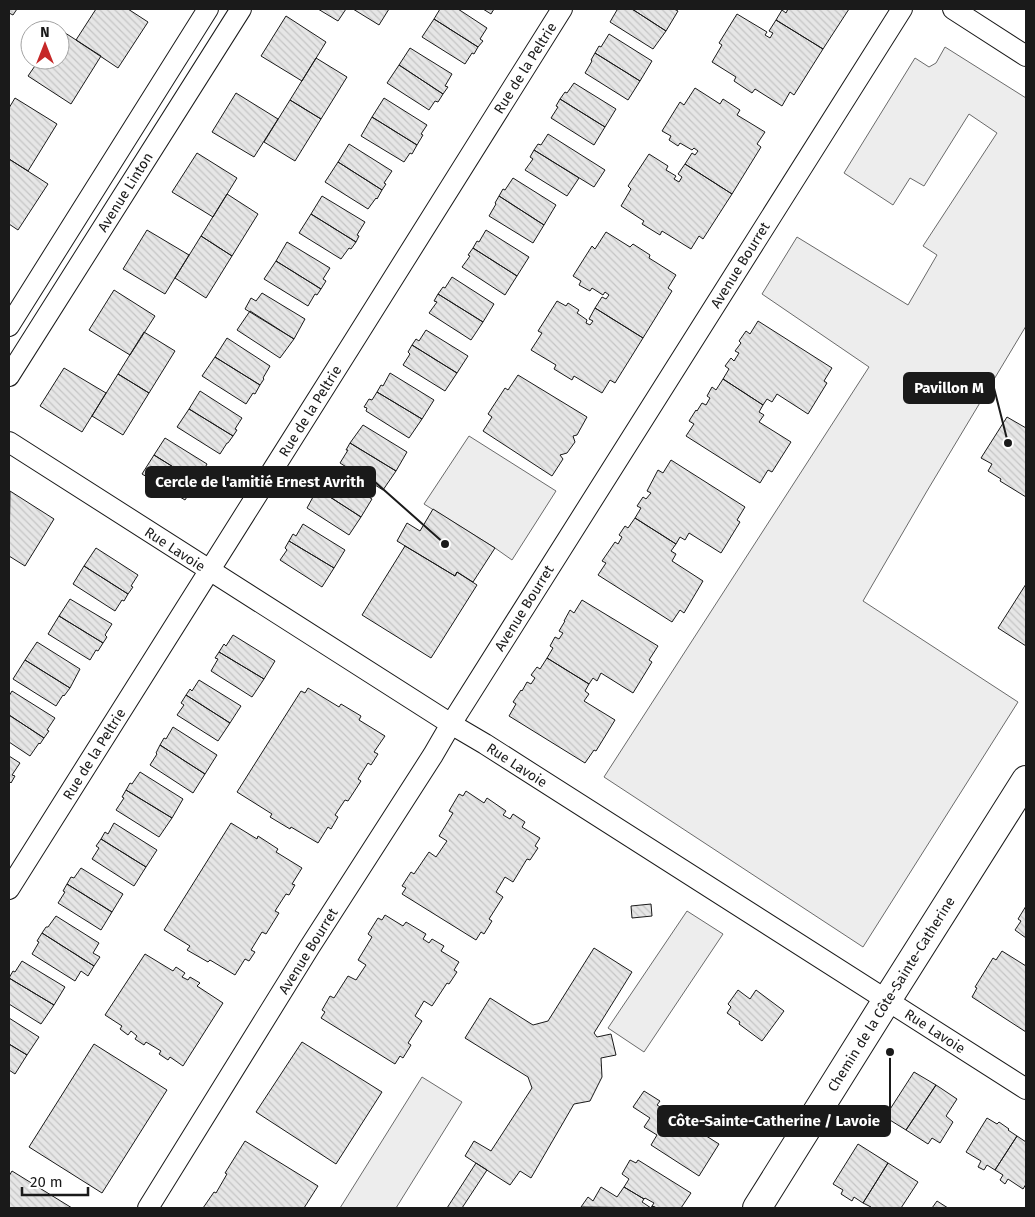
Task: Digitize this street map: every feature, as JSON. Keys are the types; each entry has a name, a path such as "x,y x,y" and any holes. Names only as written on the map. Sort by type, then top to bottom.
{"main road":[{"name":"Chemin de la Côte-Sainte-Catherine","path":"756,1208 1026,780"}],"street":[{"name":"Avenue Linton","path":"9,326 208,9"},
{"name":"Avenue Linton","path":"9,376 241,9"},
{"name":"Rue de la Peltrie","path":"9,889 562,9"},
{"name":"Avenue Bourret","path":"148,1208 298,965 902,9"},
{"path":"953,9 1026,56"},
{"name":"Rue Lavoie","path":"9,442 1026,1089"}],"shaded area":[{"path":"945,47 1026,98 1026,326 863,601 1018,702 863,947 604,777 869,367 762,294 797,237 908,305 937,255 923,246 997,133 969,114 924,186 910,178 893,205 844,173 915,58 929,67 936,63"},
{"path":"469,436 556,491 512,560 424,504"},
{"path":"687,911 723,934 644,1052 608,1028"},
{"path":"422,1077 462,1102 396,1208 340,1208"}],"building":[{"path":"9,9 17,9 13,15 9,13"},
{"path":"96,9 128,9 148,22 118,68 76,40"},
{"path":"318,9 346,9 338,21"},
{"path":"353,9 389,9 379,25"},
{"path":"440,9 458,9 487,28 480,39 483,41 478,47 434,19"},
{"path":"483,9 494,9 491,14"},
{"path":"616,9 632,9 666,31 653,49 610,22"},
{"path":"632,9 674,9 678,11 666,31"},
{"path":"788,9 849,9 823,49 776,20 782,10 786,13"},
{"path":"737,14 767,32 765,35 770,38 773,33 769,31 776,20 823,49 794,95 790,92 782,106 755,89 752,93 734,81 736,77 712,62 722,45 719,43"},
{"path":"286,16 326,42 302,81 261,56"},
{"path":"434,19 478,47 465,64 422,37"},
{"path":"609,34 652,61 640,81 595,53"},
{"path":"70,36 101,56 71,104 28,76 32,70 70,70"},
{"path":"410,48 452,74 445,86 448,87 443,94 399,65"},
{"path":"595,53 640,81 628,100 585,73"},
{"path":"316,58 347,77 321,119 290,100"},
{"path":"399,65 443,94 438,102 435,101 429,110 387,83"},
{"path":"574,83 616,109 605,127 560,99"},
{"path":"695,88 720,104 723,99 740,110 737,115 765,132 757,144 761,147 732,194 685,164 692,153 695,155 698,151 694,148 692,150 680,143 678,146 669,140 671,136 662,131 680,102 684,105"},
{"path":"236,93 278,119 254,157 212,132"},
{"path":"15,98 57,124 28,171 9,159 9,108"},
{"path":"384,98 427,125 417,145 372,117"},
{"path":"560,99 605,127 594,145 551,118 558,107 556,106"},
{"path":"290,100 321,119 295,161 264,142"},
{"path":"372,117 417,145 404,162 361,136"},
{"path":"548,134 605,170 594,187 534,150 538,144 541,145"},
{"path":"349,144 392,171 382,190 338,162"},
{"path":"534,150 579,178 567,196 525,170 533,159 530,157"},
{"path":"197,153 237,178 213,217 172,192"},
{"path":"649,154 668,166 666,170 676,176 674,179 679,182 682,177 678,174 685,164 732,194 703,239 699,236 691,249 662,231 660,235 642,224 644,221 621,206 631,189 628,186"},
{"path":"9,159 48,184 18,230 9,224"},
{"path":"338,162 382,190 368,209 325,182"},
{"path":"513,178 556,205 544,225 499,196"},
{"path":"227,194 258,214 232,256 201,236"},
{"path":"322,196 365,222 357,235 359,236 356,242 311,214"},
{"path":"499,196 544,225 533,243 489,216"},
{"path":"311,214 356,242 341,259 299,233"},
{"path":"147,230 189,255 165,294 123,269"},
{"path":"486,230 529,257 517,276 473,248"},
{"path":"606,232 630,247 633,244 650,255 649,258 676,275 668,288 672,291 643,338 595,308 602,297 606,299 609,295 605,292 603,295 592,288 590,291 579,285 581,281 573,276 592,246 595,249"},
{"path":"201,236 232,256 206,298 175,278"},
{"path":"287,242 330,268 323,279 326,281 321,289 276,261"},
{"path":"473,248 517,276 505,295 462,267"},
{"path":"276,261 321,289 317,295 315,294 308,306 264,279"},
{"path":"452,277 494,304 483,322 438,294 443,287 445,288"},
{"path":"114,290 155,316 130,355 89,330"},
{"path":"262,293 305,319 294,339 245,309 251,298 256,301"},
{"path":"438,294 483,322 471,340 429,313 437,302 434,301"},
{"path":"557,301 566,306 568,303 579,310 577,313 587,320 586,323 590,325 593,321 589,319 595,308 643,338 615,383 610,380 602,393 574,376 572,380 554,369 556,365 531,350 542,333 538,331"},
{"path":"250,311 294,339 280,358 237,330"},
{"path":"758,321 832,368 824,381 827,383 808,414 777,394 772,402 767,399 763,405 723,379 729,369 725,366 731,358 734,361 739,353 735,351 741,343 739,341 746,331 750,334"},
{"path":"426,330 468,356 457,373 412,345 416,339 419,341"},
{"path":"144,332 175,351 149,393 118,374"},
{"path":"227,338 270,366 260,385 215,357"},
{"path":"412,345 457,373 445,391 403,365 410,354 408,352"},
{"path":"215,357 260,385 246,404 202,376"},
{"path":"64,368 106,393 82,432 40,406"},
{"path":"390,373 434,400 422,419 377,392 381,385 383,386"},
{"path":"118,374 149,393 123,435 92,416"},
{"path":"518,375 587,417 577,435 573,436 575,442 567,453 560,455 563,459 552,476 483,431 492,417 488,414 505,388 508,390"},
{"path":"723,379 763,405 759,412 764,415 759,422 791,442 772,472 768,470 760,483 686,436 694,424 689,421 696,410 702,403 706,405 710,398 707,396 712,387 716,390"},
{"path":"200,391 242,418 233,436 189,409"},
{"path":"377,392 422,419 409,438 366,411 367,408 364,407"},
{"path":"189,409 233,436 220,454 177,427"},
{"path":"1007,417 1026,428 1026,497 988,471 992,464 981,458"},
{"path":"363,425 407,452 396,471 350,443"},
{"path":"165,438 207,464 199,483 154,455"},
{"path":"350,443 396,471 383,490 340,463"},
{"path":"154,455 199,483 194,490 192,489 185,500 142,474"},
{"path":"671,460 745,507 737,520 740,522 721,553 689,533 685,540 680,537 676,544 635,518 641,508 637,506 643,497 646,499 651,493 647,491 658,470 663,473"},
{"path":"329,472 372,499 361,517 316,488 320,482 322,484"},
{"path":"316,488 361,517 349,535 307,508"},
{"path":"10,491 54,519 25,566 9,556"},
{"path":"433,509 495,548 473,582 457,572 455,576 397,541 407,523 420,531"},
{"path":"635,518 676,544 671,551 676,554 672,561 703,581 684,613 680,610 672,622 598,575 606,563 602,561 615,542 618,544 622,537 619,535 625,526 628,528"},
{"path":"303,524 345,550 334,568 289,541 293,534 296,536"},
{"path":"289,541 334,568 322,587 280,560 287,550 285,548"},
{"path":"405,546 455,576 457,572 477,585 431,658 362,615"},
{"path":"96,548 138,575 128,594 84,566"},
{"path":"84,566 128,594 115,611 73,584"},
{"path":"1026,584 1026,646 998,628"},
{"path":"70,599 112,624 105,635 107,637 103,643 59,616"},
{"path":"582,600 658,646 649,660 652,662 633,693 601,673 597,681 593,678 589,684 547,658 553,648 550,646 555,637 559,639 563,633 559,631 570,610 574,613"},
{"path":"59,616 103,643 90,660 48,634"},
{"path":"233,635 275,661 264,679 219,652 224,644 226,646"},
{"path":"37,642 80,669 70,688 25,660"},
{"path":"219,652 264,679 252,697 211,671 218,659 215,658"},
{"path":"547,658 589,684 585,691 589,694 584,701 615,720 596,751 594,750 585,763 509,716 516,704 513,702 527,682 531,684 535,678 531,675 537,667 540,669"},
{"path":"25,660 70,688 56,706 13,679"},
{"path":"199,680 241,706 230,723 186,695 190,689 192,691"},
{"path":"308,688 339,707 341,704 361,716 359,720 385,736 374,752 378,754 371,765 368,763 358,779 361,781 348,801 345,800 335,815 338,817 331,829 328,827 318,843 270,817 272,814 237,792 301,691 305,693"},
{"path":"12,691 55,718 44,738 9,715 9,696"},
{"path":"186,695 230,723 218,741 177,715 184,705 181,703"},
{"path":"9,715 44,738 30,756 9,742"},
{"path":"173,727 217,755 205,774 160,745"},
{"path":"160,745 205,774 193,793 150,765"},
{"path":"9,756 20,763 12,775 15,776 11,783 9,781"},
{"path":"140,772 183,799 172,818 126,790"},
{"path":"126,790 172,818 159,837 116,810 124,798 122,797"},
{"path":"466,791 484,803 487,798 506,811 503,815 510,819 513,814 525,822 522,827 540,838 535,846 538,848 530,860 527,859 513,882 505,877 496,892 503,897 489,919 492,921 484,934 481,932 476,940 402,894 406,888 402,886 411,872 414,874 429,852 436,857 447,841 439,836 453,813 449,811 459,794 463,796"},
{"path":"114,823 157,850 146,867 101,839 105,832 108,834"},
{"path":"231,823 257,839 258,836 278,849 276,852 302,868 292,884 295,885 289,895 286,894 275,911 279,913 266,934 262,932 251,950 255,952 249,961 245,959 235,975 210,960 208,962 187,950 190,946 164,930"},
{"path":"101,839 146,867 134,886 92,859 99,848 96,846"},
{"path":"81,868 123,894 112,912 67,884 71,877 74,878"},
{"path":"67,884 112,912 101,930 58,903 65,892 63,891"},
{"path":"651,904 652,916 632,918 631,906"},
{"path":"1026,906 1026,938 1015,930 1021,921 1018,919"},
{"path":"385,915 403,926 406,922 426,934 423,939 429,943 432,939 444,946 441,951 459,962 454,970 457,972 449,984 447,983 432,1006 424,1001 415,1016 422,1021 408,1043 411,1045 403,1058 400,1056 395,1064 321,1018 325,1012 322,1010 330,996 334,998 348,976 356,980 366,965 358,960 372,937 368,934 378,918 382,920"},
{"path":"56,916 99,943 93,953 100,957 94,966 42,933"},
{"path":"42,933 94,966 88,976 81,971 75,981 32,954"},
{"path":"594,948 632,972 594,1033 597,1037 611,1034 616,1055 601,1058 602,1077 590,1101 574,1104 531,1178 520,1171 510,1185 465,1156 474,1141 491,1151 532,1088 528,1077 465,1038 490,998 533,1025 548,1021"},
{"path":"1002,951 1026,966 1026,1032 972,997 977,988 975,987 993,958 996,960"},
{"path":"145,954 173,971 176,967 185,973 182,977 188,980 190,977 200,983 197,986 223,1003 183,1066 170,1057 168,1060 159,1054 161,1051 146,1042 144,1045 135,1039 137,1036 131,1031 128,1035 120,1029 122,1026 105,1015"},
{"path":"22,961 65,987 54,1005 9,978"},
{"path":"9,978 54,1005 41,1024 9,1004"},
{"path":"738,990 750,999 756,990 784,1011 762,1041 727,1013 731,1007 728,1004"},
{"path":"9,1018 39,1037 27,1055 9,1044"},
{"path":"302,1042 382,1092 336,1164 256,1112"},
{"path":"9,1044 27,1055 15,1074 9,1070"},
{"path":"94,1044 167,1090 102,1193 29,1147"},
{"path":"914,1072 936,1085 906,1130 885,1117"},
{"path":"936,1085 957,1099 946,1116 953,1122 940,1143 932,1138 928,1144 906,1130"},
{"path":"644,1091 660,1101 657,1105 719,1144 699,1176 651,1145 657,1135 644,1127 650,1118 633,1107"},
{"path":"987,1118 997,1124 999,1122 1017,1136 995,1170 987,1165 984,1170 978,1167 981,1161 966,1152"},
{"path":"1017,1136 1026,1142 1026,1184 1023,1189 1008,1179 1005,1184 1000,1180 1003,1175 995,1170"},
{"path":"245,1141 318,1186 304,1208 203,1208 214,1192 216,1193 227,1174 225,1173"},
{"path":"858,1144 888,1163 863,1203 854,1197 852,1201 841,1194 843,1190 833,1184"},
{"path":"630,1160 636,1163 638,1160 691,1193 681,1208 657,1208 652,1206 654,1203 624,1187 629,1179 622,1174"},
{"path":"476,1163 487,1170 462,1208 447,1208"},
{"path":"888,1163 918,1182 901,1208 870,1208 863,1203"},
{"path":"12,1171 72,1208 9,1208 9,1176"},
{"path":"601,1187 617,1197 624,1187 644,1199 642,1202 651,1208 581,1207 588,1197 593,1201"},
{"path":"937,1201 948,1208 932,1208"}],"place":[{"name":"Pavillon M","path":"1008,443"},
{"name":"Cercle de l'amitié Ernest Avrith","path":"445,544"},
{"name":"Côte-Sainte-Catherine / Lavoie","path":"890,1052"}]}
